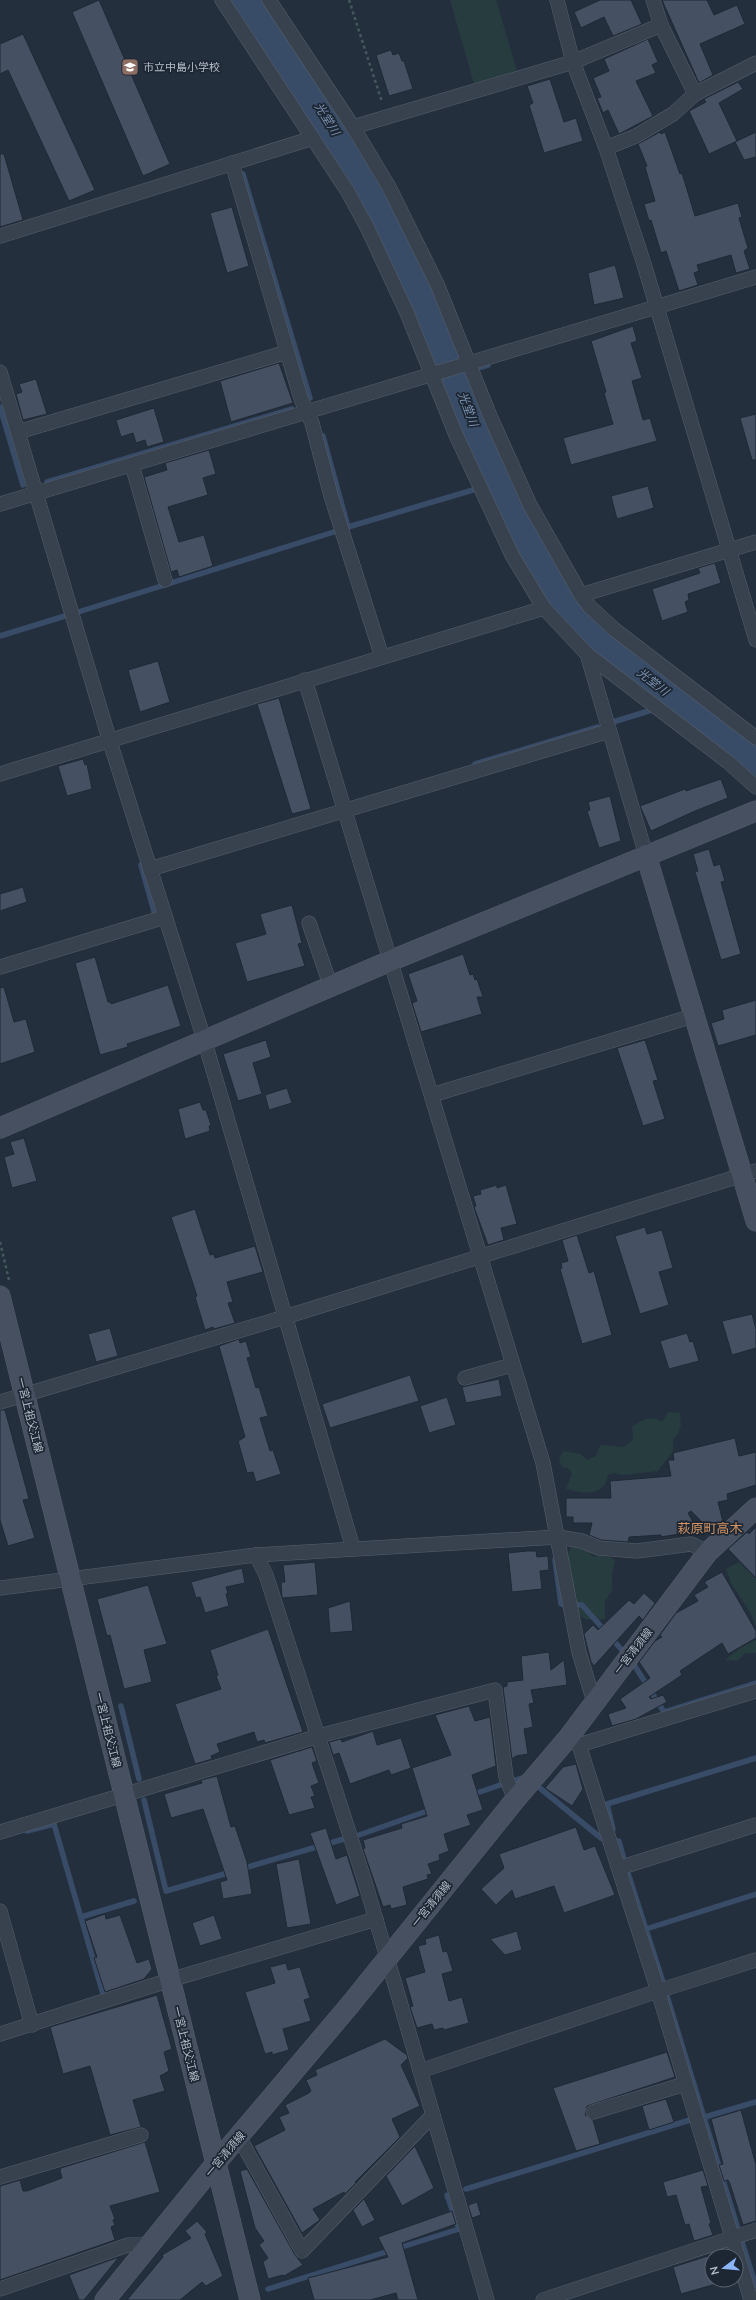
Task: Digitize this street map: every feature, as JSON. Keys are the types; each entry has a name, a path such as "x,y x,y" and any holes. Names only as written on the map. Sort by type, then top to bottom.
{"main road":[{"path":"0,1128 204,1039 332,987 390,961 756,811"},
{"path":"646,855 693,1016 749,1173 756,1221"},
{"name":"一宮上祖父江線","path":"0,1296 250,2300"},
{"name":"一宮清須線","path":"105,2300 216,2163 388,1959 515,1800 574,1741 594,1702 708,1552 756,1508"}],"street":[{"path":"222,0 348,192 368,227 435,372 456,435 489,508 512,555 544,608 587,654 728,762 756,787"},
{"path":"269,0 353,127 389,187 437,284 490,416 530,505 581,595 589,606 615,630 756,738"},
{"path":"557,0 573,62 606,148 657,307 756,640"},
{"path":"653,0 662,25 695,94"},
{"path":"353,127 573,62 662,25"},
{"path":"606,148 636,136 667,118 695,94 756,63"},
{"path":"0,236 313,138"},
{"path":"232,163 301,399 307,412 382,657"},
{"path":"0,504 435,372 756,277"},
{"path":"18,432 287,352"},
{"path":"0,372 110,742 204,1039 353,1548"},
{"path":"132,465 165,580"},
{"path":"581,595 756,542"},
{"path":"0,774 110,742 305,680 544,608"},
{"path":"587,654 646,855"},
{"path":"305,680 543,1463 579,1652 594,1702"},
{"path":"150,869 609,731"},
{"path":"0,967 165,917"},
{"path":"309,923 332,987"},
{"path":"432,1095 693,1016"},
{"path":"0,1402 285,1317 749,1173"},
{"path":"465,1378 512,1365"},
{"path":"0,1588 256,1555 353,1548 558,1537 582,1541 599,1548 637,1551 691,1544 708,1552"},
{"path":"256,1555 266,1575 319,1736 376,1919 487,2300"},
{"path":"0,1832 319,1736 495,1690 506,1777 515,1800"},
{"path":"751,2300 733,2237 684,2084 658,1991 619,1868 574,1741 756,1690"},
{"path":"619,1868 756,1825"},
{"path":"0,1911 32,2025"},
{"path":"0,2034 170,1980 376,1919"},
{"path":"420,2071 658,1991 756,1960"},
{"path":"592,2112 684,2084"},
{"path":"239,2137 302,2251 433,2115"},
{"path":"0,2177 141,2134"},
{"path":"543,2300 756,2230"},
{"path":"0,2289 128,2246 149,2245"}],"path":[{"path":"349,0 387,117"}],"green space":[{"path":"450,0 496,0 517,71 474,84"},
{"path":"668,1412 680,1413 681,1425 678,1434 673,1440 673,1451 658,1471 622,1475 614,1473 608,1475 603,1487 592,1492 586,1493 566,1489 572,1474 568,1468 562,1467 559,1461 563,1451 581,1454 587,1460 596,1456 600,1445 623,1447 633,1440 632,1427 643,1420 650,1418 654,1418 662,1422"},
{"path":"583,1545 593,1557 604,1554 615,1560 612,1574 612,1590 605,1601 605,1619 590,1620 577,1614 577,1598 572,1585 572,1572 566,1559 571,1547"},
{"path":"739,1562 746,1570 756,1570 756,1627 751,1614 731,1583 726,1569"},
{"path":"756,1640 756,1653 746,1653 737,1661 725,1660 740,1648"}],"building":[{"path":"99,0 170,164 143,176 72,12"},
{"path":"600,0 631,0 642,24 613,36 604,17 581,28 574,12"},
{"path":"662,0 707,0 714,15 737,5 745,24 700,44 713,75 699,83"},
{"path":"23,34 95,190 69,201 8,70 0,74 0,44"},
{"path":"648,39 658,62 652,65 656,73 636,81 653,116 619,134 608,110 603,113 597,98 601,97 593,78 609,71 604,59"},
{"path":"391,50 393,55 399,53 402,61 404,61 413,89 389,96 376,55"},
{"path":"550,79 564,122 576,118 583,141 544,153 529,105 533,103 527,86"},
{"path":"738,82 743,89 719,103 737,141 709,154 689,111 706,102 704,99"},
{"path":"660,132 661,134 665,132 680,174 682,173 695,216 738,203 742,217 739,218 748,248 744,251 750,269 736,273 731,255 697,265 699,271 694,273 698,285 679,291 666,251 661,253 651,220 649,221 644,204 655,201 645,167 647,166 638,144"},
{"path":"756,132 756,157 744,160 735,142"},
{"path":"0,154 4,154 23,220 0,227"},
{"path":"232,207 249,266 227,273 210,213"},
{"path":"615,265 624,298 594,305 588,273"},
{"path":"633,326 637,341 631,343 642,378 632,381 643,420 650,418 657,441 571,465 563,438 613,424 604,393 606,392 591,341"},
{"path":"279,363 293,403 231,422 220,381"},
{"path":"36,379 47,414 23,420 16,394 22,392 19,384"},
{"path":"154,408 164,442 147,447 145,440 136,443 133,433 121,437 116,420"},
{"path":"756,414 756,460 752,460 740,418"},
{"path":"209,450 216,474 203,478 208,495 168,507 179,542 204,535 213,566 179,577 177,570 171,572 144,477 167,470 165,463"},
{"path":"648,486 654,508 617,519 611,496"},
{"path":"715,563 721,583 688,594 689,600 685,602 688,612 662,621 652,589 700,573 698,568"},
{"path":"158,661 170,702 140,712 128,670"},
{"path":"279,698 311,809 292,814 257,704"},
{"path":"83,759 85,765 87,764 92,789 67,796 58,766"},
{"path":"721,779 728,798 651,831 640,806 685,789 686,791"},
{"path":"610,796 621,841 599,848 587,811 590,810 588,802"},
{"path":"709,849 714,866 720,864 725,881 721,882 741,954 721,960 695,872 698,871 693,854"},
{"path":"23,887 27,902 0,911 0,894"},
{"path":"292,905 302,943 298,944 305,966 247,982 235,943 266,934 260,914"},
{"path":"463,954 470,975 473,974 475,980 477,979 483,997 477,997 482,1014 421,1032 412,1003 417,1001 408,974"},
{"path":"95,957 108,1002 111,1002 111,1004 168,985 181,1026 127,1044 128,1047 100,1055 75,963"},
{"path":"4,987 14,1022 26,1019 35,1052 0,1064 0,988"},
{"path":"756,1000 756,1035 718,1046 711,1023 724,1019 722,1010"},
{"path":"266,1040 271,1057 253,1063 262,1094 238,1101 223,1054"},
{"path":"645,1040 658,1080 653,1081 665,1119 643,1126 617,1048"},
{"path":"287,1088 292,1103 269,1110 265,1095"},
{"path":"200,1102 203,1110 206,1110 211,1125 209,1126 210,1131 185,1139 178,1109"},
{"path":"24,1138 37,1181 12,1188 4,1157 14,1154 10,1142"},
{"path":"497,1185 497,1188 506,1185 517,1224 501,1228 504,1240 488,1245 474,1207 476,1206 473,1196 481,1194 480,1190"},
{"path":"195,1209 210,1255 214,1254 215,1258 255,1246 263,1272 227,1282 233,1302 228,1303 235,1323 214,1329 213,1327 205,1330 195,1297 197,1296 171,1217"},
{"path":"645,1227 647,1234 662,1230 673,1268 659,1272 669,1305 640,1314 615,1236"},
{"path":"577,1235 589,1273 594,1271 612,1335 582,1344 560,1269 562,1268 561,1263 568,1261 562,1240"},
{"path":"752,1314 756,1329 756,1348 732,1355 722,1321"},
{"path":"110,1328 118,1356 96,1362 88,1334"},
{"path":"687,1333 690,1342 693,1341 699,1361 669,1369 660,1341"},
{"path":"239,1339 240,1343 246,1341 251,1357 247,1358 256,1388 259,1387 268,1416 260,1418 270,1451 273,1450 281,1474 256,1482 253,1472 247,1473 238,1441 245,1437 219,1346"},
{"path":"410,1375 419,1401 330,1428 322,1404"},
{"path":"499,1379 502,1396 466,1403 462,1387"},
{"path":"447,1397 456,1425 429,1433 420,1406"},
{"path":"0,1410 5,1410 29,1499 23,1500 35,1538 8,1546 0,1520"},
{"path":"735,1438 739,1456 756,1452 756,1485 727,1494 728,1500 718,1502 723,1522 706,1526 691,1511 688,1513 698,1531 661,1537 661,1535 629,1537 628,1542 601,1540 589,1535 592,1523 573,1523 573,1517 566,1517 566,1498 611,1498 610,1481 671,1476 668,1460 674,1460 673,1453"},
{"path":"756,1527 756,1578 728,1549 747,1532 749,1534"},
{"path":"536,1551 537,1557 548,1556 549,1570 540,1571 542,1589 512,1592 508,1553"},
{"path":"315,1562 318,1595 282,1598 281,1582 285,1582 283,1565"},
{"path":"242,1568 245,1583 226,1587 229,1606 205,1613 200,1597 196,1598 191,1582"},
{"path":"722,1572 756,1631 756,1638 728,1654 722,1643 680,1671 682,1675 649,1697 651,1699 663,1695 667,1702 636,1719 612,1726 608,1714 626,1708 620,1699 650,1678 639,1662 655,1641 662,1637 660,1635 676,1613 698,1601 694,1595 708,1587 704,1582"},
{"path":"148,1585 167,1644 144,1650 152,1682 124,1689 110,1635 107,1636 97,1599"},
{"path":"644,1593 655,1603 643,1620 639,1616 594,1666 591,1662 584,1634 593,1625 598,1630 629,1600 634,1604"},
{"path":"350,1601 353,1631 330,1633 328,1608"},
{"path":"268,1629 303,1732 265,1743 264,1740 257,1742 254,1732 217,1744 220,1752 211,1756 212,1759 195,1764 175,1704 221,1689 216,1676 218,1675 210,1650"},
{"path":"549,1652 551,1670 564,1660 567,1685 531,1690 534,1703 529,1704 533,1727 524,1729 528,1754 516,1756 512,1759 503,1687 507,1686 507,1682 523,1680 521,1656"},
{"path":"469,1706 475,1721 490,1717 496,1766 472,1775 483,1810 467,1815 471,1825 444,1834 449,1851 439,1855 440,1860 428,1864 432,1874 427,1875 428,1879 403,1887 407,1905 391,1909 390,1905 383,1907 363,1849 365,1848 363,1840 402,1828 401,1824 427,1816 412,1768 451,1755 435,1715"},
{"path":"373,1731 377,1745 401,1738 411,1768 391,1775 389,1770 350,1784 339,1753 333,1755 329,1742 341,1739 342,1742"},
{"path":"312,1747 317,1761 312,1763 319,1783 311,1786 315,1796 311,1797 315,1808 289,1815 270,1760"},
{"path":"576,1764 583,1789 572,1806 545,1788 563,1767"},
{"path":"217,1776 231,1827 235,1826 247,1862 252,1894 223,1899 220,1882 227,1880 203,1809 171,1818 164,1794 202,1783 201,1780"},
{"path":"576,1827 584,1850 595,1846 615,1895 564,1913 554,1886 515,1899 512,1890 496,1905 481,1889 504,1868 499,1854"},
{"path":"326,1828 336,1859 347,1855 360,1896 336,1905 310,1833"},
{"path":"299,1859 311,1924 287,1928 276,1864"},
{"path":"105,1914 106,1919 120,1915 137,1963 149,1959 152,1969 144,1979 105,1992 94,1958 97,1957 85,1921"},
{"path":"214,1915 222,1939 200,1946 192,1923"},
{"path":"517,1931 522,1950 505,1955 490,1939"},
{"path":"439,1935 443,1952 447,1951 453,1971 442,1974 449,2001 462,1997 469,2023 444,2030 443,2028 434,2030 432,2024 417,2028 410,2007 413,2006 405,1978 425,1972 418,1946 426,1944 425,1939"},
{"path":"286,1963 288,1970 300,1967 310,1998 304,2000 311,2021 283,2029 289,2050 272,2055 272,2052 265,2054 245,1992 275,1983 270,1967"},
{"path":"157,1995 172,2049 164,2052 169,2071 160,2076 165,2091 133,2100 141,2127 110,2135 90,2066 63,2074 50,2027"},
{"path":"385,2039 407,2055 408,2058 401,2065 420,2106 392,2119 400,2137 345,2194 344,2192 313,2209 320,2220 302,2233 254,2146 285,2130 279,2117 289,2113 285,2105 311,2091 306,2080 317,2075 315,2070"},
{"path":"667,2052 675,2077 587,2106 585,2115 593,2120 600,2144 576,2151 553,2088"},
{"path":"666,2099 674,2122 649,2130 642,2106"},
{"path":"741,2110 756,2165 756,2221 743,2225 730,2184 728,2180 724,2181 719,2165 723,2164 711,2119"},
{"path":"145,2142 160,2192 110,2206 115,2219 113,2220 115,2225 111,2227 115,2240 0,2280 0,2186 20,2180 23,2191 27,2191 62,2178 61,2168"},
{"path":"415,2146 434,2188 402,2206 386,2176"},
{"path":"247,2169 295,2255 303,2265 284,2276 268,2279 263,2262 268,2258 259,2245 264,2241 255,2228 240,2171"},
{"path":"703,2170 708,2186 701,2187 711,2223 709,2224 713,2235 694,2241 689,2224 685,2225 676,2195 667,2197 663,2182"},
{"path":"364,2199 375,2220 362,2227 353,2210"},
{"path":"477,2202 481,2215 472,2218 468,2205"},
{"path":"452,2211 456,2224 402,2243 418,2300 398,2300 396,2293 370,2300 314,2300 308,2278 388,2257 378,2237"},
{"path":"197,2221 207,2232 205,2234 223,2276 206,2286 202,2282 180,2300 127,2300 163,2257 162,2255 191,2238 185,2231"},
{"path":"119,2257 84,2300 79,2300 69,2275"},
{"path":"704,2257 704,2287 681,2294 673,2267"}],"waterway":[{"name":"光堂川","path":"247,0 324,113 386,218 418,283 447,353 483,448 525,536 554,587 576,618 640,672 756,763"},
{"path":"243,174 310,398"},
{"path":"478,368 488,365"},
{"path":"0,407 23,485"},
{"path":"47,482 292,409"},
{"path":"323,436 348,527 473,490"},
{"path":"75,613 337,531"},
{"path":"0,636 65,616"},
{"path":"663,707 678,702"},
{"path":"616,721 652,710"},
{"path":"475,764 598,727"},
{"path":"141,865 155,915"},
{"path":"555,1560 561,1604 582,1605 606,1632"},
{"path":"611,1638 631,1660 664,1712 756,1683"},
{"path":"121,1706 139,1779"},
{"path":"613,1829 607,1804 756,1758"},
{"path":"513,1781 522,1778"},
{"path":"471,1795 503,1784"},
{"path":"541,1789 601,1838"},
{"path":"144,1800 166,1891 231,1872"},
{"path":"359,1835 433,1809"},
{"path":"27,1831 54,1824 103,1994"},
{"path":"241,1869 344,1839"},
{"path":"617,1841 619,1841 624,1860"},
{"path":"628,1873 663,1982"},
{"path":"646,1929 756,1894"},
{"path":"81,1917 134,1901"},
{"path":"667,1996 738,2229"},
{"path":"705,2117 756,2102"},
{"path":"466,2189 690,2120"},
{"path":"268,2289 459,2229 447,2195"},
{"path":"742,2242 756,2286"}],"place":[{"name":"市立中島小学校","path":"130,67"}],"district":[{"name":"萩原町高木","path":"710,1528"}]}
